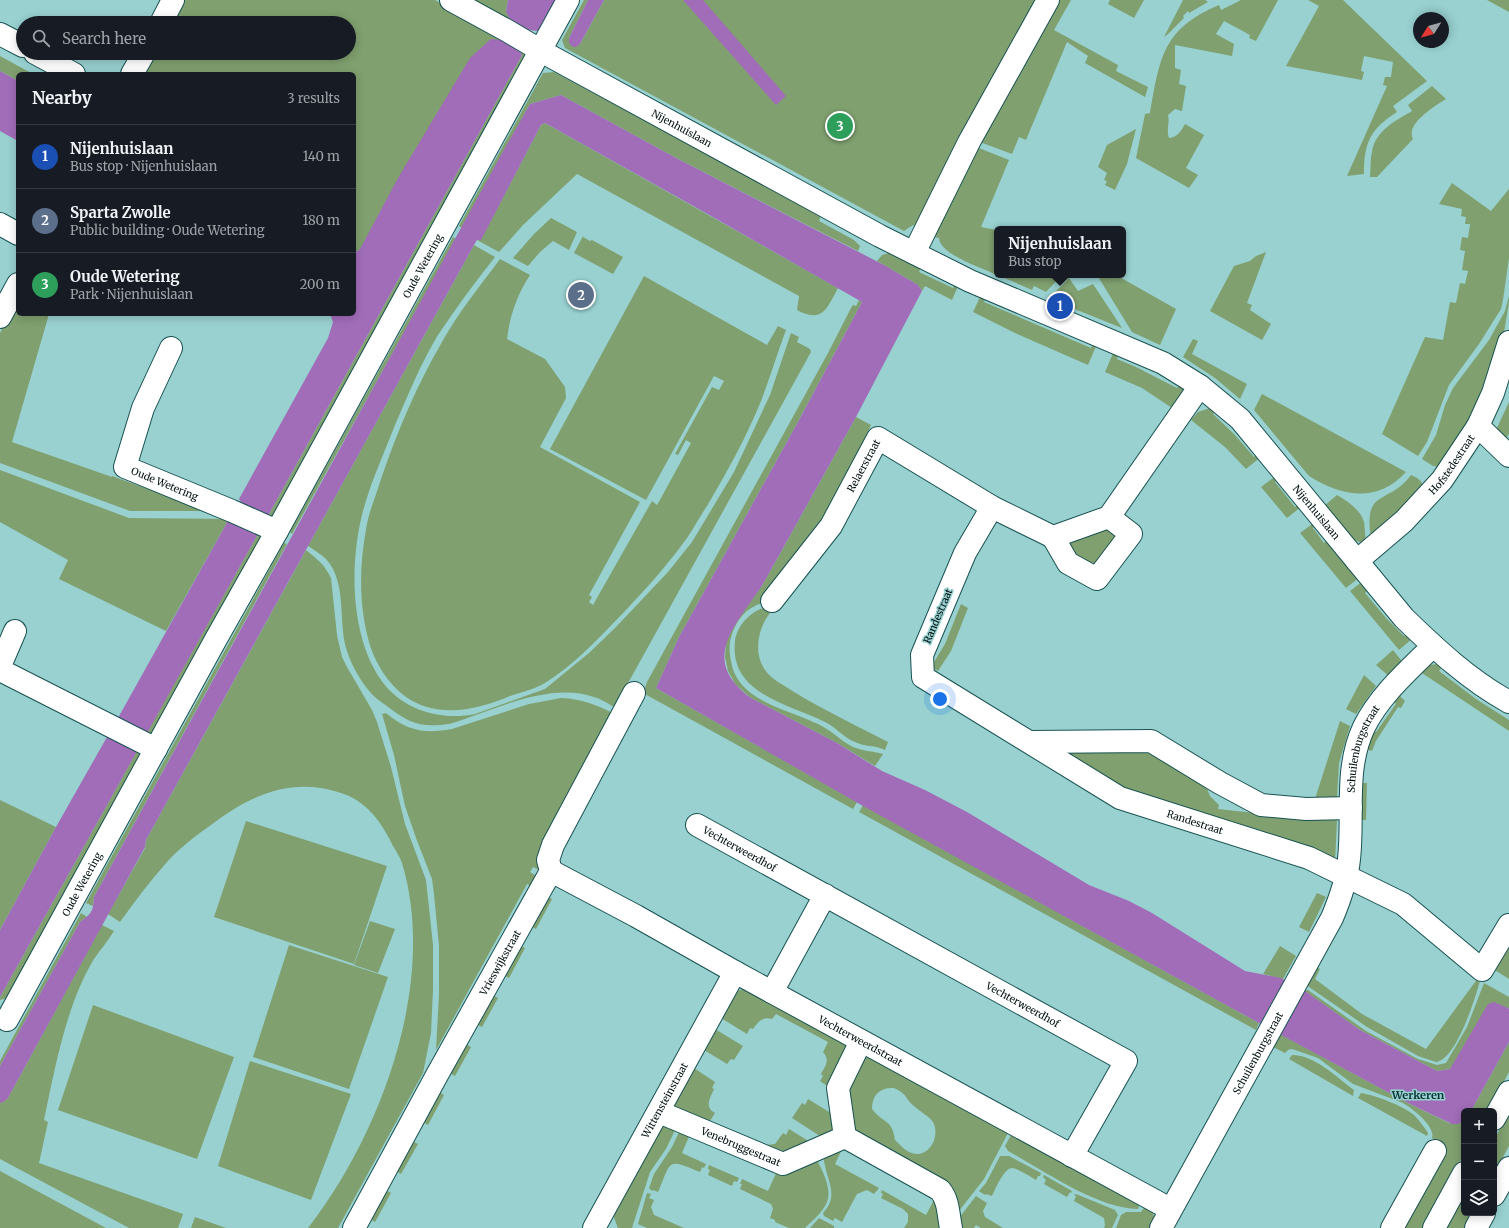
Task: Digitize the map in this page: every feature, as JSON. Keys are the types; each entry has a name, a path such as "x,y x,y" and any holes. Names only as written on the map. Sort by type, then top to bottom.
{"street":[{"path":"165,16 173,0"},
{"name":"Nijenhuislaan","path":"451,0 873,233 970,281 1157,360 1200,386 1240,419 1404,618 1433,646 1480,683 1509,702"},
{"name":"Oude Wetering","path":"7,1020 148,745 267,528 533,46 568,0"},
{"path":"914,253 969,142 1048,0"},
{"path":"0,34 16,42"},
{"path":"48,60 70,72"},
{"path":"133,72 140,60"},
{"path":"0,224 16,233"},
{"path":"0,317 16,288"},
{"name":"Hofstedestraat","path":"1357,560 1404,521 1442,480 1478,426 1493,393 1509,342"},
{"name":"Oude Wetering","path":"171,348 143,408 125,467 232,511 267,528"},
{"path":"1053,537 1109,517 1200,386"},
{"path":"1478,426 1509,456"},
{"name":"Relaerstraat","path":"772,600 831,526 878,438 992,508"},
{"path":"992,508 1053,537 1068,563 1097,579 1131,534 1109,517"},
{"name":"Randestraat","path":"992,508 965,553 922,655 923,677 1120,798 1287,850 1347,875"},
{"path":"0,666 15,631"},
{"name":"Schuilenburgstraat","path":"1165,1218 1270,1032 1332,918 1341,897 1347,875 1350,842 1352,763 1363,729 1378,704 1433,646"},
{"path":"0,670 148,745"},
{"path":"551,871 548,860 552,845 634,694"},
{"path":"1030,742 1151,741 1220,783 1260,805 1306,809 1350,808"},
{"name":"Vechterweerdhof","path":"697,825 1126,1061 1072,1156"},
{"name":"Vechterweerdstraat","path":"551,871 636,916 735,972 1072,1156 1165,1218"},
{"name":"Vrieswijkstraat","path":"354,1228 437,1075 551,871"},
{"path":"1347,875 1403,904 1482,970 1509,925"},
{"path":"772,992 825,896"},
{"name":"Wittensteinstraat","path":"598,1227 735,972"},
{"path":"861,1041 838,1088 845,1137 940,1190 945,1196 948,1204 951,1228"},
{"path":"1497,1114 1509,1092"},
{"name":"Venebruggestraat","path":"659,1112 783,1164 845,1137"},
{"path":"1392,1228 1435,1152"},
{"path":"1497,1190 1509,1168"},
{"path":"1434,1228 1461,1178"},
{"path":"1476,1228 1482,1216"}],"green space":[{"path":"183,0 435,0 504,38 360,249 356,252 356,72 143,72 150,60 356,60 356,16 174,16"},
{"path":"475,0 508,0 506,12 512,22"},
{"path":"584,0 588,0 569,38 580,44 604,0 1039,0 915,226 913,225 904,231 565,48 562,40"},
{"path":"1055,0 1071,0 1054,30 1118,65 1116,71 1148,87 1145,97 1085,63 1088,56 1067,42 1026,140 1019,137 1012,154 977,141"},
{"path":"1110,0 1144,0 1134,18 1108,4"},
{"path":"1183,0 1205,0 1208,2 1189,13 1188,11 1183,16 1184,18 1164,37"},
{"path":"1241,0 1278,0 1256,41 1249,38 1250,35 1224,21 1216,34 1234,44 1232,56 1175,45 1175,68 1181,70 1179,84 1186,86 1182,111 1175,109 1168,115 1169,138 1177,135 1185,124 1204,135 1186,168 1198,175 1189,188 1136,158 1145,114 1150,113 1161,61 1167,47 1175,35 1186,24 1200,14 1219,5 1221,10"},
{"path":"1308,0 1343,0 1427,81 1393,106 1397,112 1380,124 1370,138 1365,154 1364,174 1347,176 1387,86 1383,85 1385,77 1391,77 1393,62 1364,56 1361,71 1364,72 1362,80 1286,66 1319,6"},
{"path":"1487,0 1509,0 1509,12"},
{"path":"518,46 527,56 276,516 268,516 522,55 517,48"},
{"path":"0,56 29,72 16,72 16,80 0,71"},
{"path":"554,72 821,215 819,221 854,240 860,246 858,251 676,158 561,95 530,104 462,228 459,226 543,73"},
{"path":"1432,86 1446,99 1422,116 1413,127 1413,139 1377,177 1370,177 1371,155 1377,138 1381,132 1412,111 1408,105"},
{"path":"545,123 838,288 831,302 823,312 818,314 806,314 797,310 799,296 577,174 523,225 499,252 477,240 481,239 541,125"},
{"path":"1136,129 1127,164 1115,190 1105,185 1107,181 1104,180 1107,173 1098,167 1107,145"},
{"path":"974,146 1009,160 981,227 994,229 994,274 954,255 941,244 939,238 934,237"},
{"path":"1452,183 1491,211 1509,189 1509,258 1501,309 1479,344 1449,385 1427,442 1418,456 1382,434 1425,337 1443,340 1450,302 1456,303 1460,283 1465,284 1468,271 1462,270 1465,251 1460,250 1462,237 1468,238 1470,224 1465,224 1466,217 1461,216 1462,209 1439,204"},
{"path":"551,218 577,232 569,250 553,241 540,252 528,266 513,258 534,234"},
{"path":"583,236 623,257 613,274 574,253"},
{"path":"453,237 456,239 292,534 290,532"},
{"path":"474,245 495,257 438,335 420,368 395,425 372,484 365,504 356,547 355,595 363,641 370,661 381,680 390,690 411,706 423,711 448,716 475,714 545,689 589,653 668,572 692,542 734,472 770,395 791,333 799,337 797,342 810,349 811,352 614,707 594,697 576,693 558,693 540,695 521,700 449,724 422,725 402,717 376,698 358,676 345,644 341,599 337,578 326,559 308,546"},
{"path":"1266,252 1247,303 1252,305 1250,310 1271,324 1262,340 1210,311 1234,266 1250,261 1256,256"},
{"path":"889,253 896,254 921,267 919,272 953,288 955,283 959,284 952,300 925,286 922,291 918,285 877,261 882,255"},
{"path":"500,259 530,275 521,290 515,306 507,339 545,359 565,387 566,398 540,447 640,502 589,595 592,597 589,602 593,605 652,501 657,505 661,498 691,443 686,440 678,455 675,454 712,387 719,390 724,381 714,376 646,500 550,449 644,276 767,345 778,326 786,330 761,401 743,442 729,468 687,538 641,594 587,650 556,676 545,683 533,689 469,709 438,709 427,707 407,697 390,682 377,663 369,642 363,615 361,586 362,558 368,517 394,444 416,392 448,331"},
{"path":"1005,278 1059,278 1046,292 1034,286 1032,290"},
{"path":"1069,278 1078,291 1093,284 1122,328 1072,308 1074,301 1059,297 1058,302 1050,299"},
{"path":"1099,278 1121,278 1176,309 1160,345 1132,332"},
{"path":"981,295 986,297 984,302 1091,348 1093,343 1097,344 1088,365 1015,333 973,312"},
{"path":"1509,296 1503,339 1483,399 1439,467 1433,466 1422,459 1436,435 1445,405 1453,388 1489,340 1505,311"},
{"path":"859,300 862,302 799,420 679,637 656,688 857,802 853,809 643,693 647,682 828,353 851,308 853,305 856,306"},
{"path":"16,304 16,316 48,316 12,442 208,511 130,511 0,463 0,333"},
{"path":"1193,339 1198,341 1192,354 1247,384 1240,399 1215,378 1183,357"},
{"path":"1114,351 1119,353 1117,359 1177,388 1180,384 1184,389 1175,410 1142,388 1105,372"},
{"path":"1262,394 1406,472 1384,489 1359,494 1334,489 1321,483 1309,476 1254,410"},
{"path":"1509,402 1509,434 1506,438 1496,430"},
{"path":"1210,408 1216,410 1213,414 1234,434 1254,457 1259,453 1262,456 1246,469 1225,447 1191,420 1198,412"},
{"path":"856,417 871,425 856,459 830,503 824,520 763,603 752,607 743,614 732,634 730,650 735,675 743,686 753,695 778,708 823,726 853,747 883,754 875,766 837,743 751,698 735,684 728,671 725,657 726,643 733,626 763,584"},
{"path":"0,470 129,518 229,519 166,631 59,579 68,560 0,522"},
{"path":"1277,475 1279,478 1275,482 1295,507 1300,504 1302,506 1287,518 1261,487"},
{"path":"1411,475 1421,481 1423,488 1371,539 1369,523 1374,504 1379,499 1402,485"},
{"path":"1337,495 1349,503 1360,514 1364,522 1366,542 1359,542 1353,539 1324,506"},
{"path":"1315,522 1317,524 1313,528 1324,543 1329,539 1360,577 1346,588 1300,533"},
{"path":"1104,525 1119,532 1098,563 1089,564 1078,561 1069,546 1072,540"},
{"path":"258,534 262,540 156,735 146,734"},
{"path":"284,543 287,544 94,897 93,906 86,903"},
{"path":"306,550 317,559 329,573 331,578 337,635 342,657 372,710 377,722 391,767 405,824 426,880 433,945 431,1033 423,1073 338,1228 308,1228 334,1190 359,1148 379,1103 396,1055 407,1006 413,957 411,909 402,863 378,820 357,800 338,792 320,788 303,787 287,788 271,792 255,798 225,815 182,847 155,876 120,922 108,914 145,848 146,840"},
{"path":"1363,581 1369,589 1365,593 1386,618 1404,636 1408,633 1413,638 1399,650 1350,591"},
{"path":"961,604 968,608 951,651 938,671 931,667 945,644"},
{"path":"763,608 770,613 762,626 758,641 758,648 761,663 768,674 805,699 888,742 885,750 878,747 859,744 829,724 764,695 751,685 741,673 736,659 735,641 738,630 744,621 753,613"},
{"path":"1393,650 1405,665 1391,678 1376,665"},
{"path":"1439,662 1443,666 1439,671 1476,699 1509,720 1509,731 1419,671 1424,666 1437,664"},
{"path":"1364,675 1376,686 1356,714 1346,709"},
{"path":"1397,693 1405,701 1401,708 1398,707 1376,741 1372,751 1364,748 1370,730 1376,732 1396,704 1391,699"},
{"path":"561,698 589,703 615,714 538,864 539,870 533,867 530,872 538,877 533,887 527,884 436,1050 439,995 439,946 432,879 405,806 394,755 382,714 386,713 401,724 417,730 433,731 452,729 529,704"},
{"path":"1340,721 1350,726 1339,763 1337,798 1315,799"},
{"path":"1067,744 1150,749 1203,779 1210,796 1219,805 1218,809 1319,820 1337,820 1335,863 1140,798 1066,753"},
{"path":"137,751 142,759 11,997 0,1000 0,997"},
{"path":"1358,783 1367,783 1366,820 1358,820"},
{"path":"0,800 56,827 0,930"},
{"path":"863,805 1259,1023 1256,1030 859,812"},
{"path":"246,821 387,866 354,964 214,917"},
{"path":"1317,893 1326,897 1309,932 1299,927"},
{"path":"545,895 552,899 536,929 528,925"},
{"path":"81,913 87,917 80,922 0,1066 0,1061"},
{"path":"370,921 395,929 378,973 354,965"},
{"path":"102,925 114,931 94,959 84,977 69,1016 57,1058 44,1120 48,1122 39,1163 183,1214 178,1228 129,1228 0,1159 0,1103 8,1098"},
{"path":"1509,942 1509,979 1493,969"},
{"path":"518,944 525,948 509,978 501,974"},
{"path":"289,945 388,977 349,1089 253,1057"},
{"path":"1280,946 1296,956 1283,979 1263,974"},
{"path":"1315,966 1320,969 1315,979 1362,1014 1426,1049 1478,978 1480,981 1464,1028 1451,1051 1443,1059 1436,1062 1418,1056 1367,1027 1309,987 1307,984"},
{"path":"1484,983 1509,997 1509,1009 1508,1008 1457,1059 1450,1069 1437,1071 1360,1030 1303,990 1308,990 1366,1031 1418,1059 1437,1065 1446,1063 1467,1027"},
{"path":"745,988 846,1044 846,1058 830,1088 820,1081 823,1076 821,1074 827,1060 823,1052 828,1042 776,1014 772,1019 766,1018 761,1020 753,1029 750,1028 747,1034 721,1018 735,992"},
{"path":"491,994 498,998 482,1027 474,1023"},
{"path":"93,1005 234,1057 197,1159 58,1110"},
{"path":"715,1029 743,1046 734,1060 731,1059 727,1064 704,1050"},
{"path":"1280,1034 1410,1104 1449,1123 1458,1124 1461,1122 1461,1160 1424,1228 1405,1228 1443,1158 1444,1145 1432,1138 1431,1129 1423,1119 1403,1103 1353,1084 1318,1058 1292,1049 1285,1053 1273,1047"},
{"path":"1509,1042 1509,1072 1490,1108 1473,1108"},
{"path":"464,1043 471,1047 455,1076 448,1072"},
{"path":"1292,1055 1309,1059 1325,1068 1354,1090 1353,1096 1289,1059"},
{"path":"868,1057 1008,1130 1008,1133 984,1179 959,1211 856,1137 844,1085 855,1064","holes":["889,1088 899,1090 916,1108 933,1122 935,1127 935,1138 933,1143 930,1148 921,1153 916,1154 907,1151 902,1147 895,1140 894,1133 889,1124 872,1109 873,1100 878,1093"]},
{"path":"250,1061 351,1094 311,1200 218,1166"},
{"path":"694,1068 715,1082 712,1088 714,1089 709,1105 715,1113 708,1124 766,1145 775,1144 783,1133 786,1135 789,1129 810,1142 789,1156 682,1116 674,1104"},
{"path":"437,1091 444,1095 428,1125 421,1121"},
{"path":"1361,1093 1389,1101 1414,1115 1428,1133 1427,1136 1358,1098"},
{"path":"808,1099 834,1115 835,1130 823,1138 792,1118 802,1103 805,1105"},
{"path":"1509,1112 1509,1146 1497,1168 1497,1144 1497,1134"},
{"path":"662,1126 677,1126 666,1149 650,1172 632,1228 618,1228 613,1215"},
{"path":"681,1128 691,1132 682,1153 706,1164 704,1168 702,1167 700,1172 681,1165 672,1165 668,1168 658,1192 652,1191 649,1188 654,1174 672,1147"},
{"path":"1011,1135 1140,1202 1138,1209 1122,1207 1105,1202 1054,1178 1008,1151 1005,1146"},
{"path":"410,1140 418,1144 401,1174 394,1170"},
{"path":"844,1145 835,1164 879,1188 874,1194 867,1190 857,1194 842,1222 835,1218 833,1221 824,1216 823,1213 831,1199 831,1190 822,1152"},
{"path":"815,1156 826,1179 828,1186 828,1198 822,1211 805,1228 789,1228 775,1222 775,1220 770,1218 773,1209 771,1204 740,1189 742,1179 768,1191 778,1169"},
{"path":"1000,1156 1009,1156 1041,1173 1040,1176 1038,1176 1036,1180 1017,1169 1009,1169 1000,1180 992,1196 985,1195 979,1191 986,1183"},
{"path":"709,1165 739,1178 737,1182 734,1181 732,1186 708,1175 710,1170 708,1169"},
{"path":"0,1171 106,1228 0,1228"},
{"path":"1044,1175 1072,1191 1071,1193 1070,1192 1067,1197 1044,1184 1046,1180 1043,1177"},
{"path":"384,1189 391,1193 375,1222 368,1218"},
{"path":"882,1190 926,1215 937,1194 941,1228 904,1228 908,1222 908,1214 903,1209 881,1198 883,1194 881,1193"},
{"path":"647,1193 651,1194 649,1198 654,1200 651,1207 654,1215 684,1228 647,1228 638,1224"},
{"path":"1076,1194 1115,1210 1118,1215 1112,1228 1104,1228 1104,1218 1074,1201 1076,1196 1074,1195"},
{"path":"976,1196 987,1203 983,1211 985,1217 1003,1228 981,1228 976,1225 974,1228 958,1228 959,1218"},
{"path":"1461,1200 1461,1216 1471,1216 1464,1228 1446,1228"},
{"path":"1146,1205 1154,1215 1154,1228 1116,1228 1121,1215 1126,1212 1141,1212"},
{"path":"195,1217 226,1228 191,1228"},
{"path":"819,1218 834,1226 834,1228 810,1228"}],"shaded area":[{"path":"508,0 555,0 539,31 527,30 517,48 522,55 258,534 0,997 0,930 107,737 119,738 118,718 229,519 245,508 239,499 328,338 333,322 331,316 356,316 356,252 360,249 398,178 470,58 491,39 502,40 512,22 506,12"},
{"path":"588,0 604,0 580,44 573,47 569,43 569,38"},
{"path":"683,0 703,0 786,96 776,105"},
{"path":"0,71 16,80 16,140 0,131"},
{"path":"561,95 676,158 884,265 918,285 922,291 856,417 763,584 734,627 727,641 724,655 727,669 735,684 751,698 837,743 882,771 925,790 967,812 1089,885 1129,901 1152,913 1245,971 1281,978 1305,991 1360,1030 1437,1071 1450,1069 1488,1004 1494,1002 1508,1008 1509,1042 1473,1108 1461,1108 1461,1122 1452,1124 1410,1104 1259,1023 863,806 656,688 679,637 799,420 862,302 545,123 541,125 481,240 477,240 474,245 146,840 145,847 8,1098 0,1103 0,1066 80,922 91,912 94,897 530,104"}],"place":[{"name":"Oude Wetering","path":"840,126"},
{"name":"Sparta Zwolle","path":"581,295"},
{"name":"Nijenhuislaan","path":"1060,306"}],"district":[{"name":"Werkeren","path":"1418,1095"}]}
